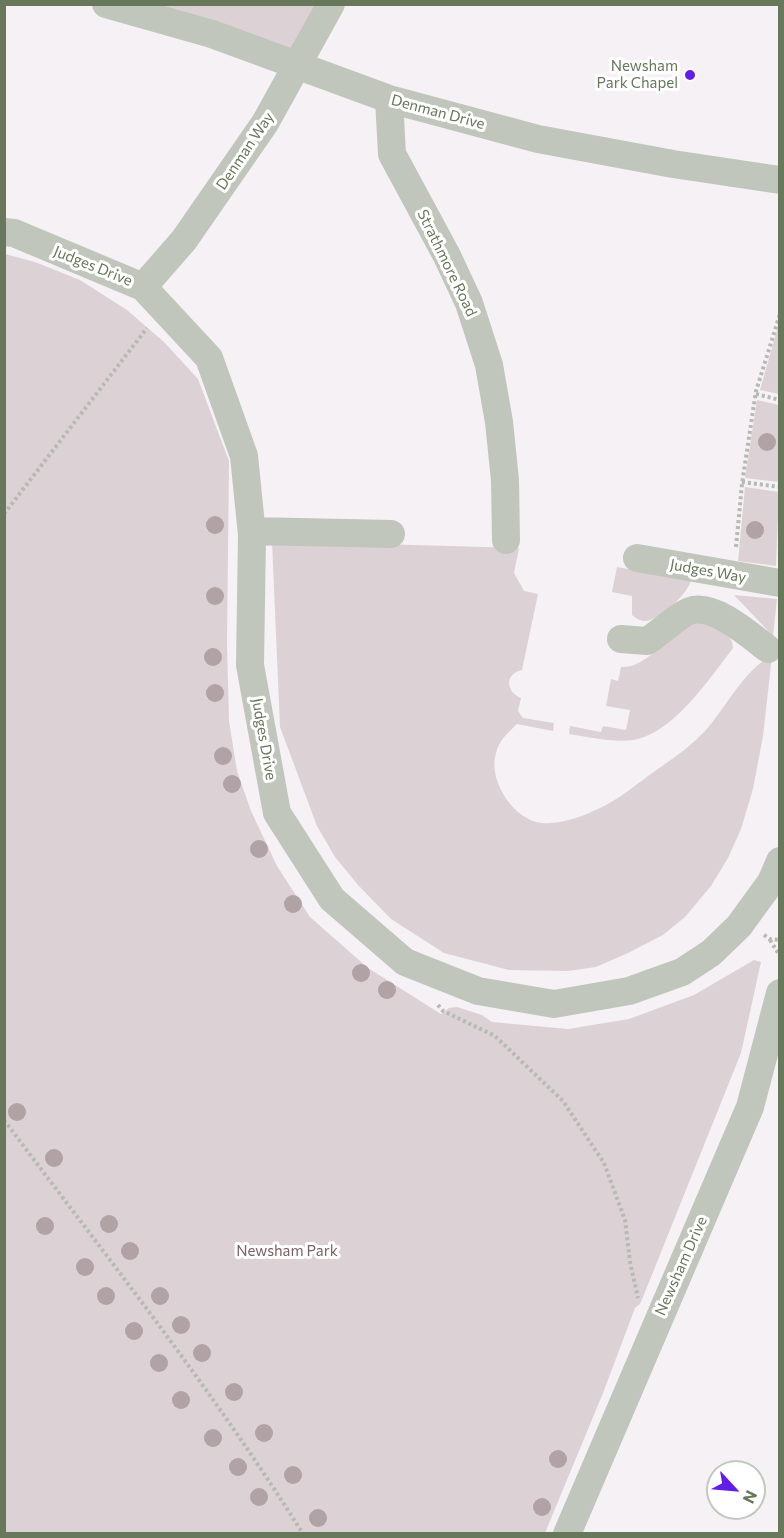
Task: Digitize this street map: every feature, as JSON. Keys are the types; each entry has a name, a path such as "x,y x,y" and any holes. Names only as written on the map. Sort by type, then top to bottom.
{"street":[{"name":"Denman Drive","path":"106,4 212,33 389,99 538,139 673,164 780,180"},
{"name":"Denman Way","path":"143,286 191,230 266,123 331,4"},
{"name":"Strathmore Road","path":"389,99 392,154 447,256 469,303 489,365 499,422 505,480 506,540"},
{"name":"Judges Drive","path":"4,232 14,233 143,286 209,358 244,456 252,531 250,665 277,813 332,899 405,962 478,991 554,1004 629,991 682,972 711,952 739,926 771,882 780,861"},
{"path":"252,531 391,534"},
{"name":"Judges Way","path":"637,558 780,583"},
{"path":"621,639 647,641 691,610 707,609 725,618 768,649"},
{"name":"Newsham Drive","path":"567,1533 750,1107 780,993"}],"path":[{"path":"4,514 162,308"},
{"path":"734,575 742,482 756,394 780,314"},
{"path":"756,394 780,400"},
{"path":"742,482 780,487"},
{"path":"770,939 780,956"},
{"path":"437,1003 444,1011 495,1036 563,1101 604,1163 625,1220 630,1262 640,1304"},
{"path":"4,1120 186,1364 270,1481 303,1533"}],"green space":[{"path":"106,5 331,5 299,65"},
{"name":"Newsham Park","path":"5,254 35,262 80,280 127,310 164,342 198,379 229,461 227,643 229,721 237,771 251,811 277,866 310,917 368,968 441,1014 449,1008 457,1007 482,1015 492,1022 568,1029 629,1019 694,995 754,960 761,962 741,1053 545,1533 5,1533"},
{"path":"779,323 779,394 760,390"},
{"path":"757,400 779,405 779,482 745,478"},
{"path":"745,487 779,492 776,566 738,561"},
{"path":"272,541 519,548 514,573 524,591 538,594 522,670 512,675 510,688 521,698 518,711 523,718 554,723 553,731 517,724 499,744 494,763 495,774 510,804 518,812 536,822 553,823 579,817 626,793 698,738 713,722 744,679 772,656 763,736 753,789 741,829 728,858 711,886 685,917 663,935 628,953 596,967 568,971 509,970 444,953 391,919 335,857 317,826 280,727"},
{"path":"617,567 691,581 684,593 668,609 656,618 643,621 632,615 632,596 612,592"},
{"path":"734,595 777,599 773,636"},
{"path":"702,621 727,634 733,648 702,689 676,716 648,736 633,740 609,740 569,734 570,726 601,732 603,726 626,730 630,710 606,706 611,679 618,681 621,667 638,663 681,631"}],"place":[{"name":"Newsham Park Chapel","path":"690,75"}]}
